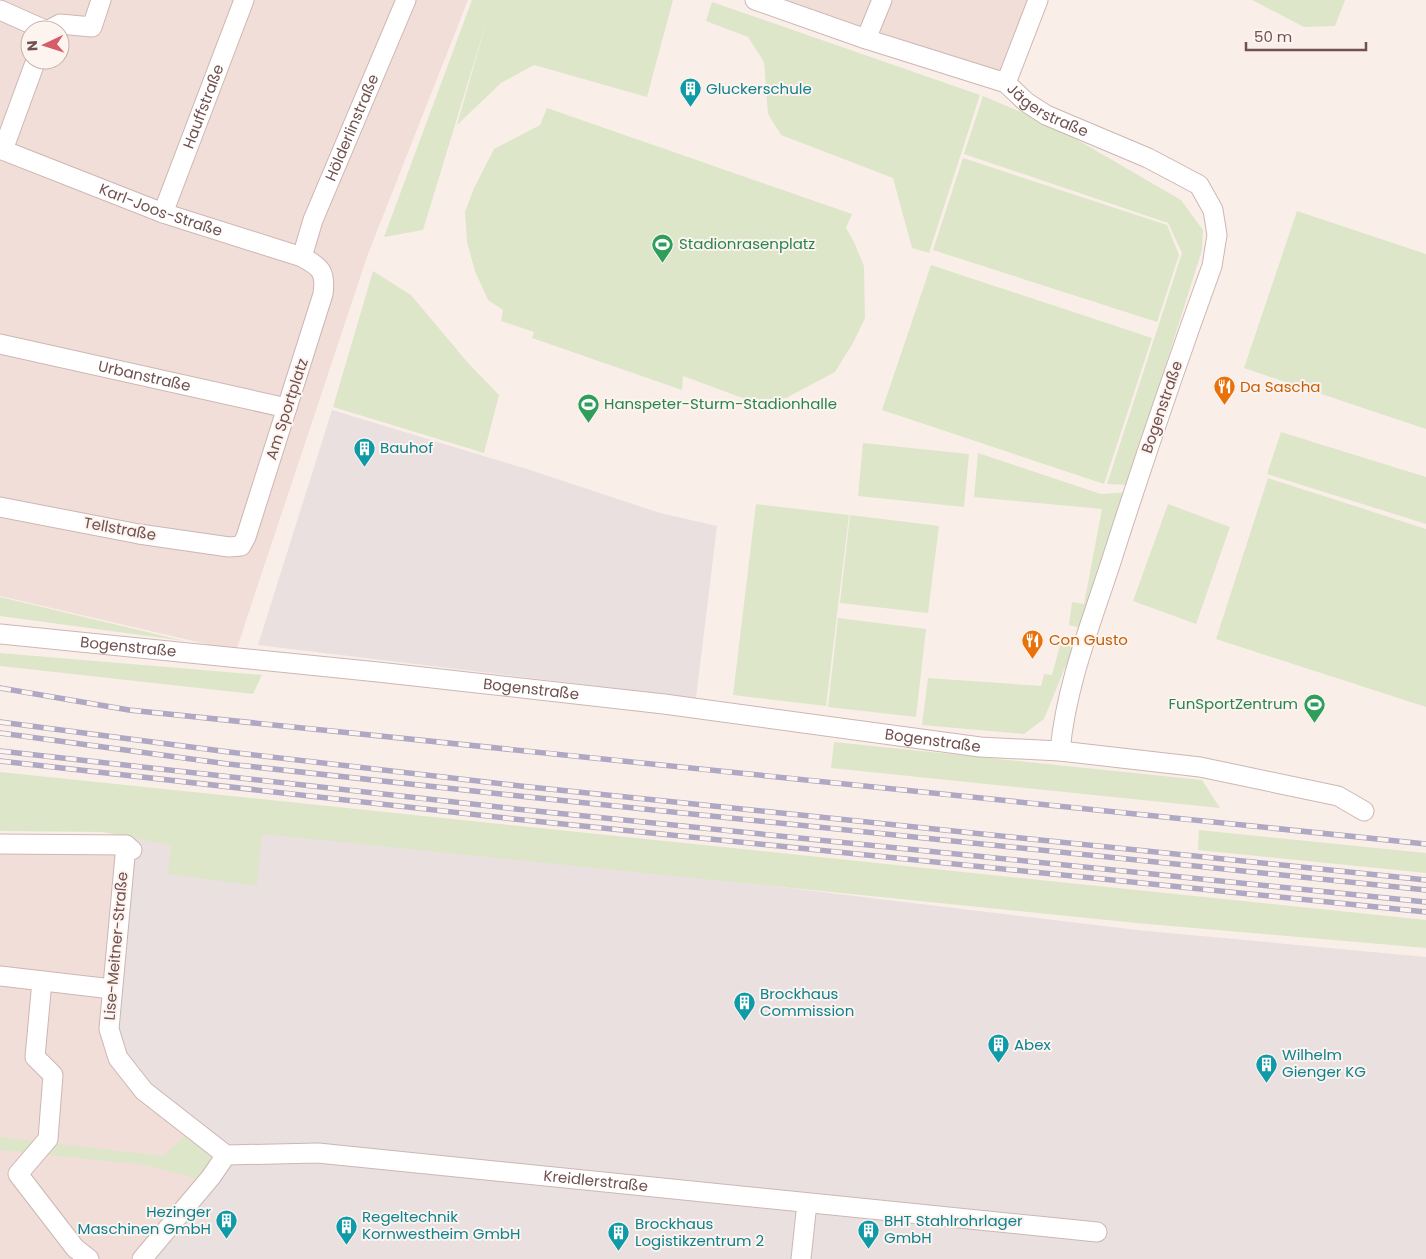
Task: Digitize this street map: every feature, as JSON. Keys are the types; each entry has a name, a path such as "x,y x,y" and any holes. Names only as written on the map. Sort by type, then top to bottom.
{"street":[{"path":"70,25 92,27 102,0"},
{"name":"Hauffstraße","path":"163,213 244,0"},
{"name":"Hölderlinstraße","path":"302,257 314,220 406,0"},
{"name":"Jägerstraße","path":"756,0 866,39 1006,83 1026,102 1046,115 1148,158 1199,185 1213,210 1217,235"},
{"path":"866,39 882,0"},
{"path":"1006,83 1038,0"},
{"path":"0,10 24,20"},
{"path":"1,149 32,70"},
{"name":"Karl-Joos-Straße","path":"1,149 163,213 302,257 316,264 321,271"},
{"name":"Bogenstraße","path":"1060,751 1063,719 1071,683 1138,476 1212,266 1217,235"},
{"name":"Am Sportplatz","path":"241,546 246,537 323,294 325,281 321,271"},
{"name":"Urbanstraße","path":"0,344 287,408"},
{"name":"Tellstraße","path":"0,507 139,534 241,546"},
{"name":"Bogenstraße","path":"0,634 378,672 664,704 980,747 1060,751 1200,767 1338,796 1364,810"},
{"name":"Lise-Meitner-Straße","path":"0,844 128,847 109,1029 118,1058 144,1091 226,1155"},
{"path":"0,976 112,989"},
{"path":"42,981 35,1057 52,1075 48,1139 18,1174 75,1248 89,1259"},
{"name":"Kreidlerstraße","path":"226,1155 318,1153 1097,1232"},
{"path":"142,1259 211,1177 226,1155"},
{"path":"801,1259 807,1203"}],"shaded area":[{"path":"0,0 468,0 368,254 236,651 0,596"},
{"path":"784,0 1027,0 1001,73"},
{"name":"Bauhof","path":"332,410 530,470 660,513 717,526 696,698 258,645"},
{"path":"141,810 1137,930 1426,957 1426,1259 144,1259 226,1155 118,1058 112,989 126,845"},
{"path":"0,844 126,845 226,1155 143,1259 0,1259"}],"green space":[{"path":"472,0 673,0 647,97 534,65 501,83 457,125 487,20 423,230 384,237"},
{"path":"1252,0 1345,0 1335,26 1304,27"},
{"path":"712,2 980,95 929,253 912,248 893,178 781,135 768,114 764,62 748,37 706,21"},
{"path":"983,96 1050,124 1181,200 1203,230 1202,250 1128,485 1107,484 1182,253 1168,223 964,154"},
{"path":"547,108 852,214 846,228 864,266 865,318 853,343 835,372 786,398 748,400 683,376 682,390 532,338 534,332 501,321 503,310 488,300 475,271 467,242 465,212 474,188 494,149 540,125"},
{"path":"963,158 1167,225 1179,255 1157,322 933,250"},
{"path":"1297,211 1426,254 1426,429 1244,368"},
{"path":"931,265 1152,338 1104,484 882,410"},
{"path":"373,271 411,295 468,363 499,395 484,453 333,407"},
{"path":"1281,432 1426,477 1426,524 1267,474"},
{"path":"863,443 969,454 964,507 858,496"},
{"path":"978,453 1101,494 1130,492 1085,629 1069,625 1072,602 1084,604 1102,509 974,497"},
{"path":"1268,478 1426,529 1426,707 1216,639"},
{"path":"756,504 849,515 826,706 733,695"},
{"path":"1168,504 1230,527 1196,624 1133,601"},
{"path":"850,515 939,526 928,613 840,603"},
{"path":"0,597 185,641 0,616"},
{"path":"838,618 926,629 916,717 828,707"},
{"path":"1062,638 1075,643 1044,719 1024,734 922,725 928,678 1041,686 1044,674 1052,675"},
{"path":"0,653 262,675 253,694 0,666"},
{"path":"834,742 1202,780 1220,808 831,768"},
{"path":"0,772 1426,920 1426,948 1136,923 262,834 257,886 168,874 171,845 102,832 0,831"},
{"path":"1199,830 1426,853 1426,873 1198,850"},
{"path":"188,1133 215,1156 199,1179 145,1165 0,1150 0,1137 163,1156"}],"railway":[{"path":"0,688 129,710 1426,844"},
{"path":"0,722 229,752 520,786 1426,880"},
{"path":"0,733 228,764 1426,890"},
{"path":"0,751 516,809 1426,902"},
{"path":"0,761 514,819 1426,912"}],"place":[{"name":"Gluckerschule","path":"690,108"},
{"name":"Stadionrasenplatz","path":"663,263"},
{"name":"Da Sascha","path":"1224,406"},
{"name":"Hanspeter-Sturm-Stadionhalle","path":"588,423"},
{"name":"Bauhof","path":"364,467"},
{"name":"Con Gusto","path":"1033,659"},
{"name":"FunSportZentrum","path":"1314,723"},
{"name":"Brockhaus Commission","path":"744,1022"},
{"name":"Abex","path":"998,1064"},
{"name":"Wilhelm Gienger KG","path":"1266,1083"},
{"name":"Hezinger Maschinen GmbH","path":"227,1240"},
{"name":"Regeltechnik Kornwestheim GmbH","path":"346,1245"},
{"name":"BHT Stahlrohrlager GmbH","path":"868,1249"},
{"name":"Brockhaus Logistikzentrum 2","path":"619,1252"}]}
